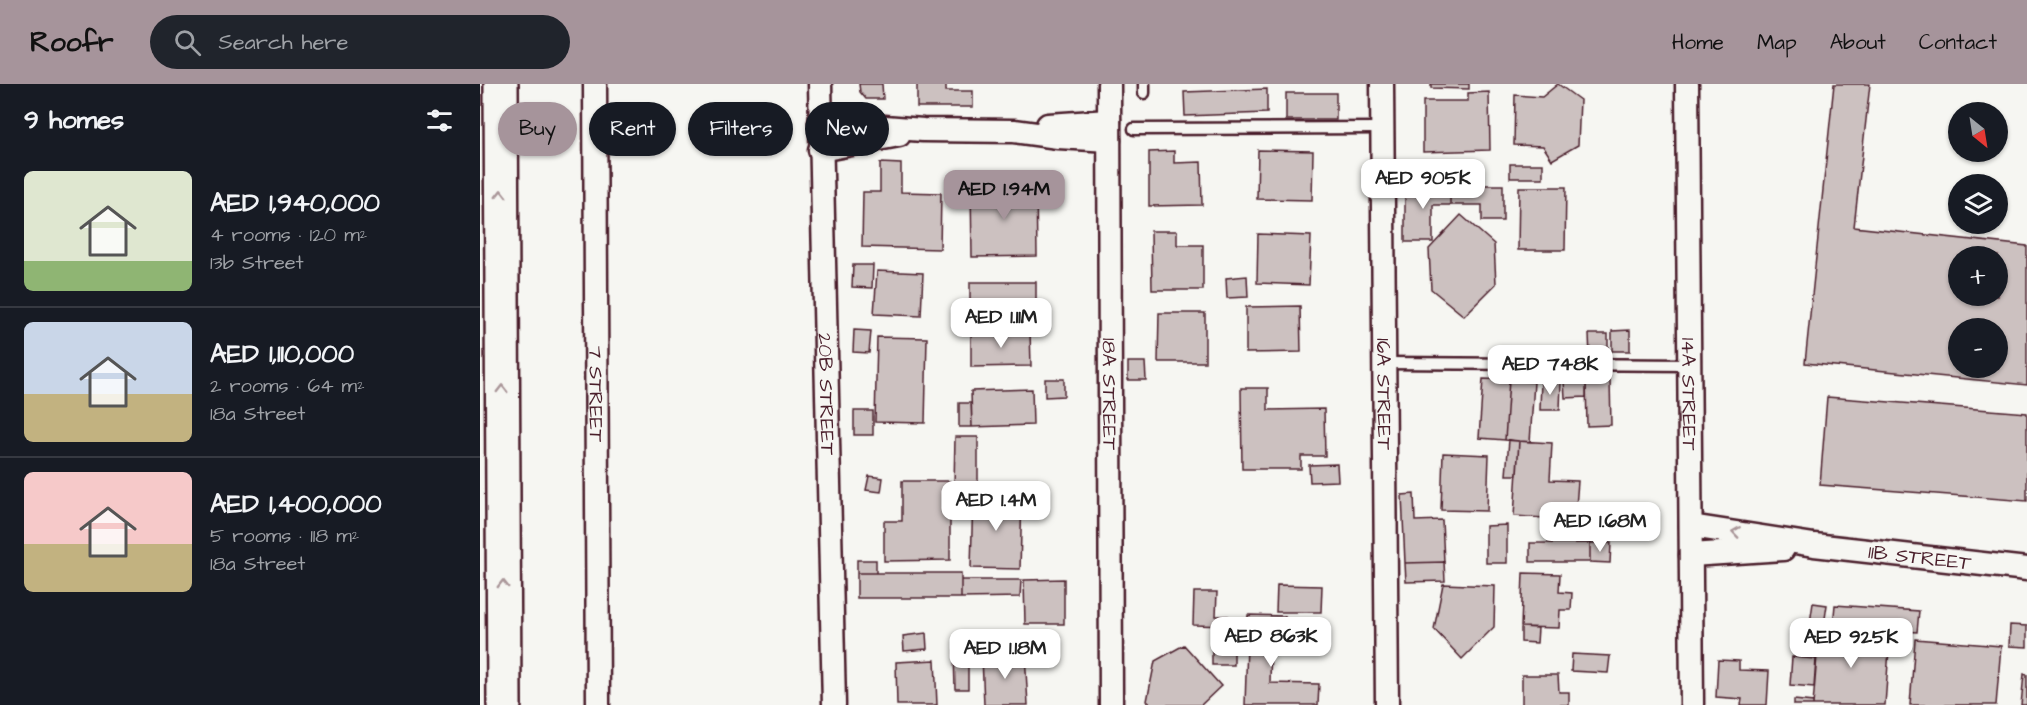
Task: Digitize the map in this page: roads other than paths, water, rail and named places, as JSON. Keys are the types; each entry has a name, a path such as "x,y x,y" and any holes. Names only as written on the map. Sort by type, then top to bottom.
{"highway":[{"path":"501,84 504,705"},
{"path":"503,633 513,659 524,705"}],"street":[{"name":"7 STREET","path":"595,84 598,705"},
{"name":"20B STREET","path":"819,84 819,102"},
{"name":"18A STREET","path":"1109,84 1111,705"},
{"name":"16A STREET","path":"1382,84 1387,705"},
{"name":"14A STREET","path":"1687,84 1692,705"},
{"path":"889,127 1014,131 1058,138 1109,131"},
{"path":"889,137 923,130"},
{"name":"20B STREET","path":"820,156 834,705"},
{"name":"11B STREET","path":"1691,526 1814,545 2027,569"},
{"name":"11B STREET","path":"1691,555 1814,545"}],"lane":[{"path":"1134,129 1383,128"},
{"path":"1384,363 1689,365"}]}
